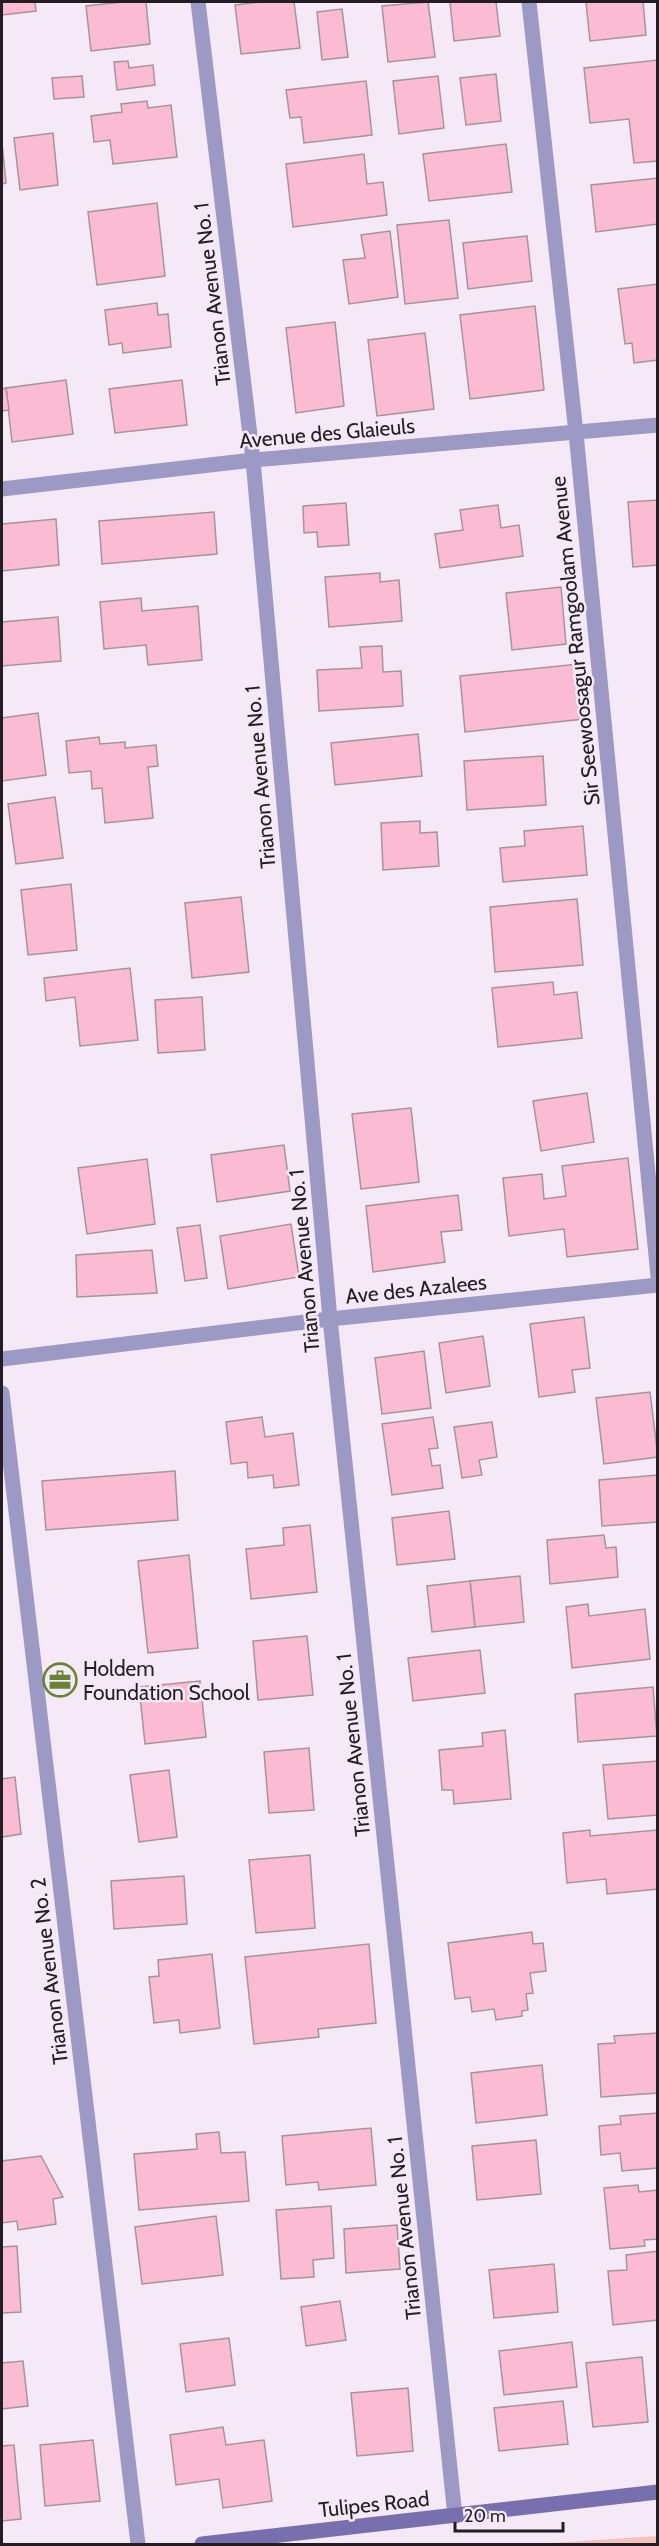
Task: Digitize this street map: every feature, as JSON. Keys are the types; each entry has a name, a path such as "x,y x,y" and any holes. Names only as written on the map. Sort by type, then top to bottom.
{"main road":[{"name":"Tulipes Road","path":"202,2544 657,2492"}],"street":[{"name":"Trianon Avenue No. 1","path":"198,2 253,459 330,1318 454,2516"},
{"name":"Sir Seewoosagur Ramgoolam Avenue","path":"528,2 576,433 657,1276"},
{"name":"Avenue des Glaieuls","path":"2,489 253,459 657,425"},
{"name":"Ave des Azalees","path":"2,1359 330,1318 657,1285"},
{"name":"Trianon Avenue No. 2","path":"2,1393 138,2544"}],"shaded area":[{"path":"657,2536 657,2544 536,2544"}],"building":[{"path":"2,2 35,2 36,11 2,15"},
{"path":"146,2 150,44 91,51 86,6"},
{"path":"294,2 300,48 241,54 235,5"},
{"path":"428,2 435,57 388,62 382,6"},
{"path":"450,2 496,2 500,36 454,41"},
{"path":"586,2 643,2 646,35 590,41"},
{"path":"342,9 348,57 322,60 317,12"},
{"path":"658,60 658,161 634,163 629,119 590,123 584,68"},
{"path":"128,61 129,68 153,65 155,85 117,90 114,62"},
{"path":"496,74 501,121 466,125 460,78"},
{"path":"82,76 84,97 54,99 52,78"},
{"path":"438,76 444,128 399,134 393,81"},
{"path":"366,81 372,135 304,143 301,117 290,118 286,90"},
{"path":"147,101 148,108 171,105 177,157 113,164 110,140 94,142 91,116 122,112 121,104"},
{"path":"53,133 58,185 20,190 14,138"},
{"path":"2,143 6,183 2,184"},
{"path":"506,144 512,192 429,201 423,154"},
{"path":"364,154 367,184 383,182 387,215 293,227 286,164"},
{"path":"658,178 658,224 596,232 591,185"},
{"path":"157,203 165,276 97,285 88,212"},
{"path":"449,220 458,298 405,304 397,225"},
{"path":"390,231 398,297 349,304 343,260 365,258 361,235"},
{"path":"527,236 532,281 468,289 463,243"},
{"path":"658,284 658,360 634,363 632,343 625,344 618,289"},
{"path":"157,303 158,315 168,314 171,347 123,353 122,343 109,345 105,310"},
{"path":"535,306 544,390 470,399 460,315"},
{"path":"335,322 344,406 296,413 286,328"},
{"path":"425,333 434,409 377,416 368,340"},
{"path":"66,380 73,434 12,442 6,388"},
{"path":"182,380 187,425 115,433 109,389"},
{"path":"6,388 9,410 2,411 2,389"},
{"path":"658,500 658,565 633,567 628,502"},
{"path":"346,503 349,545 318,547 317,532 304,533 303,506"},
{"path":"498,505 501,528 519,525 523,556 440,568 435,534 463,530 460,510"},
{"path":"214,512 217,554 102,564 99,521"},
{"path":"56,519 59,565 2,571 2,524"},
{"path":"380,573 380,582 399,580 402,621 329,627 325,577"},
{"path":"561,587 566,644 512,650 506,593"},
{"path":"141,598 142,611 198,606 202,660 148,665 146,645 104,649 100,602"},
{"path":"58,617 61,661 2,666 2,622"},
{"path":"382,646 383,672 401,671 403,706 319,711 317,670 362,668 360,647"},
{"path":"579,664 584,719 465,732 460,676"},
{"path":"38,713 46,775 2,781 2,718"},
{"path":"418,734 422,776 335,785 331,743"},
{"path":"99,737 100,744 125,742 125,748 156,745 158,766 148,767 153,818 105,823 102,788 92,789 91,771 69,773 66,741"},
{"path":"543,756 546,805 467,810 464,761"},
{"path":"55,797 63,858 16,864 8,804"},
{"path":"420,821 420,833 437,832 439,866 383,870 381,823"},
{"path":"583,826 587,875 503,882 500,848 525,846 524,831"},
{"path":"71,884 77,950 28,955 21,890"},
{"path":"241,897 249,972 192,978 185,903"},
{"path":"577,899 583,965 495,972 490,907"},
{"path":"130,968 138,1040 80,1046 75,997 46,1001 44,978"},
{"path":"553,982 554,995 577,992 582,1038 498,1047 492,988"},
{"path":"202,997 205,1050 158,1053 155,1000"},
{"path":"587,1093 594,1142 541,1151 533,1101"},
{"path":"411,1108 419,1182 361,1189 352,1114"},
{"path":"284,1145 290,1191 217,1202 211,1155"},
{"path":"628,1158 638,1249 567,1257 564,1229 509,1236 503,1178 542,1174 544,1199 566,1196 562,1166"},
{"path":"147,1159 155,1224 87,1234 78,1168"},
{"path":"458,1195 462,1230 441,1232 445,1262 373,1272 366,1206"},
{"path":"291,1224 299,1277 228,1289 220,1236"},
{"path":"200,1225 207,1278 185,1281 177,1228"},
{"path":"152,1250 157,1293 77,1297 76,1255"},
{"path":"584,1317 590,1368 572,1370 575,1392 539,1397 530,1324"},
{"path":"483,1336 490,1386 446,1393 439,1343"},
{"path":"424,1351 431,1408 382,1414 375,1358"},
{"path":"650,1392 658,1457 604,1464 596,1398"},
{"path":"262,1417 265,1437 293,1433 299,1485 274,1488 273,1475 248,1478 247,1462 231,1464 226,1422"},
{"path":"433,1417 438,1448 429,1449 432,1466 440,1465 443,1488 392,1495 382,1424"},
{"path":"492,1422 497,1457 479,1460 482,1475 462,1478 454,1427"},
{"path":"175,1471 178,1520 46,1530 42,1481"},
{"path":"658,1475 658,1522 602,1526 599,1480"},
{"path":"449,1511 455,1559 397,1565 392,1518"},
{"path":"310,1525 317,1592 251,1599 246,1549 284,1545 283,1528"},
{"path":"604,1535 606,1548 616,1547 618,1577 550,1584 547,1540"},
{"path":"189,1555 198,1648 148,1653 138,1561"},
{"path":"520,1576 524,1622 475,1627 470,1581"},
{"path":"470,1581 475,1627 432,1632 427,1586"},
{"path":"588,1604 589,1616 645,1609 650,1659 572,1668 566,1607"},
{"path":"307,1636 313,1695 258,1700 253,1641"},
{"path":"480,1650 485,1693 413,1701 408,1658"},
{"path":"200,1681 206,1737 145,1744 139,1687"},
{"path":"653,1687 657,1736 578,1742 575,1694"},
{"path":"505,1730 511,1799 454,1804 453,1790 442,1790 439,1750 483,1746 482,1733"},
{"path":"309,1748 314,1810 269,1813 264,1752"},
{"path":"658,1761 658,1815 608,1819 603,1765"},
{"path":"169,1770 177,1837 139,1842 130,1775"},
{"path":"15,1777 21,1834 2,1837 2,1779"},
{"path":"590,1830 590,1836 658,1830 658,1889 607,1894 606,1879 567,1883 563,1833"},
{"path":"310,1855 315,1928 256,1933 249,1860"},
{"path":"184,1876 187,1924 114,1929 111,1881"},
{"path":"532,1932 533,1944 543,1943 546,1971 530,1973 533,1993 526,1994 528,2010 522,2011 522,2016 496,2020 494,2009 472,2012 470,1997 455,1999 448,1943"},
{"path":"369,1944 376,2023 318,2029 319,2037 254,2044 245,1957"},
{"path":"212,1954 220,2028 180,2033 179,2020 154,2023 149,1977 159,1976 158,1960"},
{"path":"658,2033 658,2093 601,2097 598,2044 615,2043 614,2036"},
{"path":"542,2065 547,2115 476,2123 471,2073"},
{"path":"658,2113 658,2168 622,2171 620,2153 601,2155 599,2126 621,2124 620,2116"},
{"path":"371,2128 376,2185 319,2190 318,2182 286,2185 282,2136"},
{"path":"219,2132 221,2153 245,2152 249,2201 139,2210 134,2154 197,2149 196,2134"},
{"path":"536,2140 541,2194 477,2200 472,2146"},
{"path":"41,2156 63,2197 53,2199 56,2224 18,2230 17,2221 2,2223 2,2161"},
{"path":"638,2185 639,2192 658,2190 658,2239 644,2240 645,2246 610,2249 604,2188"},
{"path":"331,2206 334,2258 313,2260 314,2277 281,2279 276,2210"},
{"path":"216,2216 223,2275 142,2284 135,2227"},
{"path":"397,2225 400,2269 346,2273 344,2229"},
{"path":"17,2246 21,2312 2,2313 2,2247"},
{"path":"658,2251 658,2320 613,2325 608,2271 627,2270 626,2255"},
{"path":"554,2264 558,2312 494,2318 489,2270"},
{"path":"340,2301 346,2340 306,2346 301,2307"},
{"path":"229,2338 235,2385 186,2392 180,2344"},
{"path":"572,2342 577,2387 504,2395 499,2351"},
{"path":"642,2357 648,2422 593,2427 586,2363"},
{"path":"23,2361 28,2406 2,2409 2,2363"},
{"path":"408,2388 413,2451 357,2456 351,2393"},
{"path":"563,2401 568,2444 499,2451 494,2408"},
{"path":"223,2427 226,2445 264,2440 272,2501 223,2508 219,2479 176,2485 170,2435"},
{"path":"93,2440 100,2501 45,2506 40,2445"},
{"path":"14,2445 21,2519 2,2521 2,2446"}],"place":[{"name":"Holdem Foundation School","path":"60,1680"}]}
